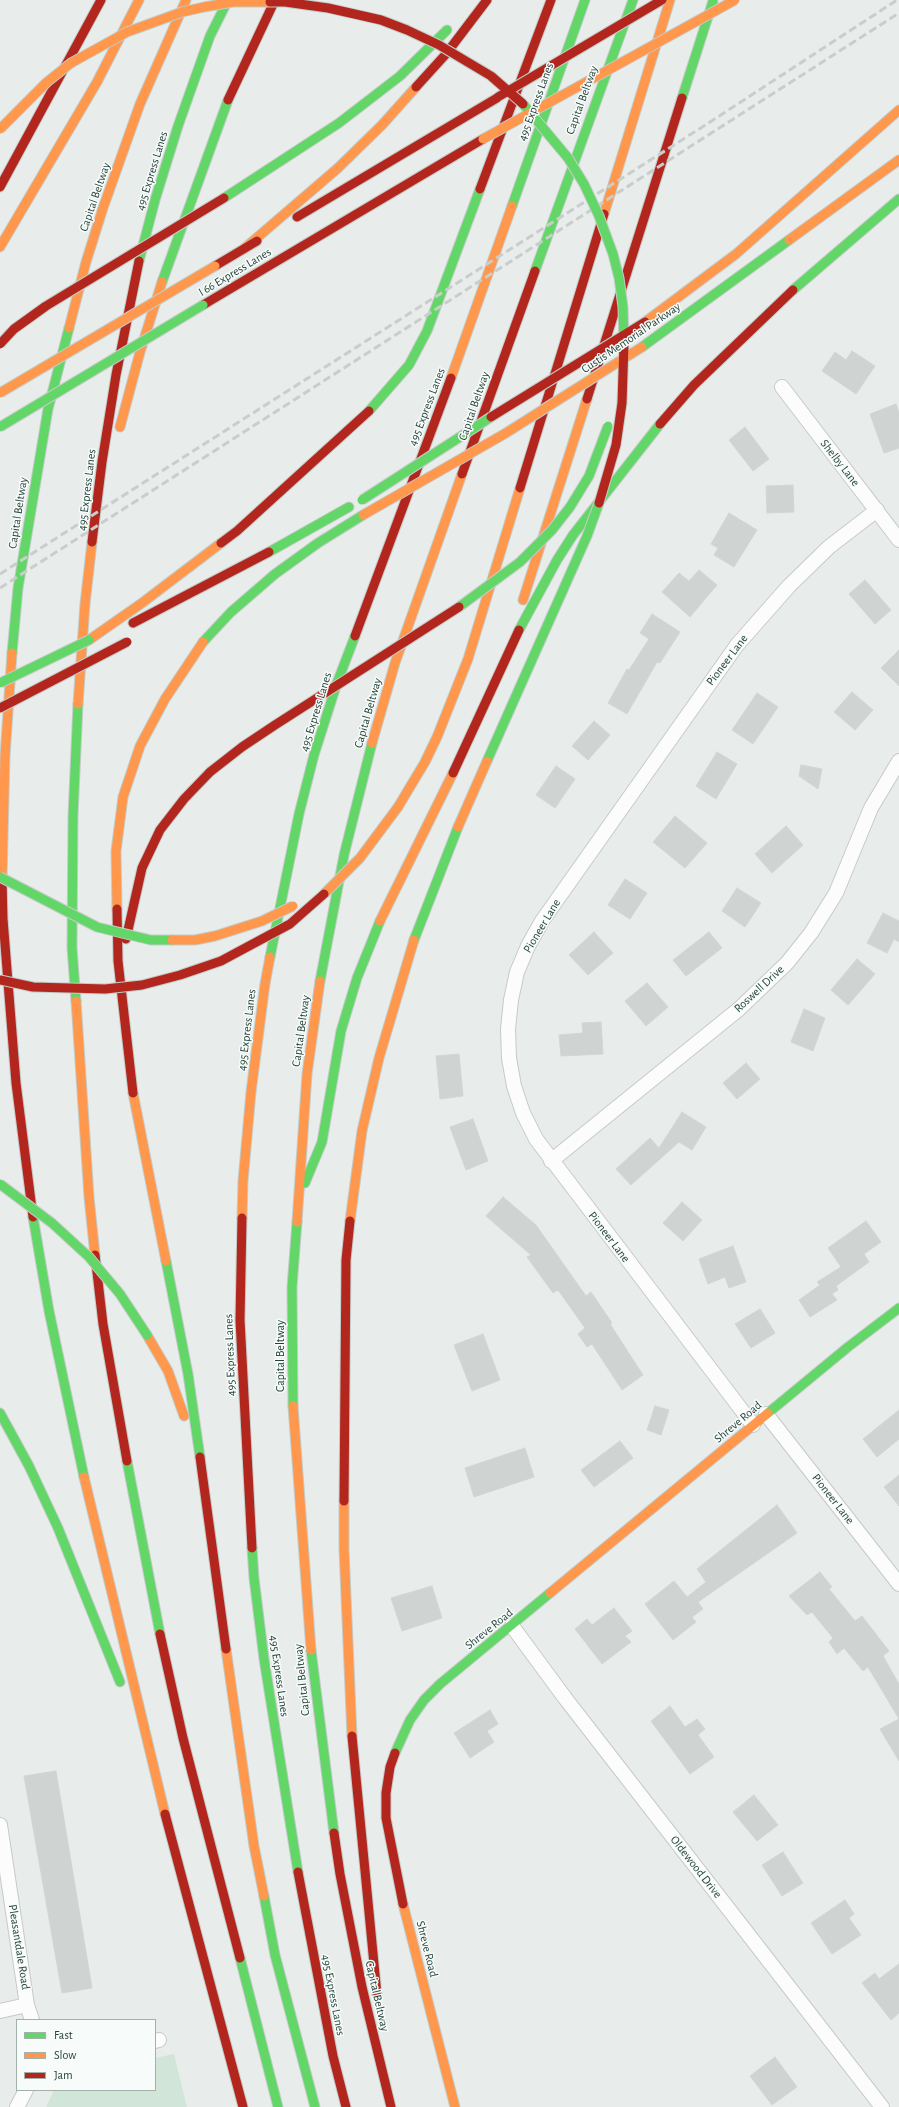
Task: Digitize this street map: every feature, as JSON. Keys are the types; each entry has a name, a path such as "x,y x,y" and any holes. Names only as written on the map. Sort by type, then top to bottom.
{"main road":[{"path":"0,187 101,0"},
{"path":"0,247 97,82 139,0"},
{"path":"140,104 177,0"},
{"name":"Capital Beltway","path":"186,0 140,104 86,262 67,331 41,446 18,588 5,756 2,856 3,919 15,1075 36,1237 76,1442 152,1767 243,2107"},
{"name":"495 Express Lanes","path":"228,0 210,36 178,126 154,200 133,284 103,454 79,671 73,816 72,948 89,1197 103,1324 128,1466 171,1685 278,2107"},
{"path":"118,437 140,352 171,253 237,78 274,0"},
{"path":"245,248 338,168 382,125 446,54 487,0"},
{"path":"89,640 128,614 237,531 364,417 409,365 427,331 551,0"},
{"name":"495 Express Lanes","path":"346,2107 333,2056 304,1913 264,1659 254,1578 240,1320 243,1181 251,1092 265,984 299,814 314,755 337,683 462,349 585,0"},
{"name":"Capital Beltway","path":"391,2107 362,1987 340,1874 315,1694 292,1398 292,1287 307,1074 318,994 344,855 372,740 395,664 595,101 633,0"},
{"path":"0,393 662,0"},
{"path":"0,980 33,987 59,989 105,989 142,985 180,975 221,961 290,924 317,901 360,858 398,807 425,762 437,738 468,660 670,0"},
{"path":"495,680 531,577 713,0"},
{"path":"699,8 713,0"},
{"path":"483,139 735,0"},
{"path":"0,129 32,96 71,63 127,32 182,12 233,2 285,2 328,8 381,20 407,30 439,45 491,76 509,90 552,137 584,184 599,216 613,254 623,307 624,356 622,403 616,445 605,488 588,536 458,827 414,939 379,1058 362,1131 355,1175 346,1260 344,1361 344,1549 351,1722 367,1909 387,2091"},
{"path":"483,139 685,16"},
{"path":"0,344 14,329 46,306 224,198 339,122 400,76 456,21"},
{"path":"0,683 89,640 130,625 251,562 362,500 512,403 645,322 736,254 899,110"},
{"name":"I 66 Express Lanes","path":"0,427 483,139"},
{"name":"Custis Memorial Parkway","path":"363,515 506,433 642,347 899,160"},
{"path":"297,1203 322,1142 341,1030 357,978 379,923 435,812 526,615 558,560 573,535 649,437 694,386 742,337 815,270 899,199"},
{"path":"736,254 780,228"},
{"path":"122,1010 123,962 128,919 142,868 160,830 184,799 210,772 242,747 275,724 476,596 520,562 552,530 570,507 589,476 602,444 615,402 624,356"},
{"path":"92,543 112,460"},
{"path":"272,564 363,515"},
{"path":"315,2107 275,1955 254,1846 188,1374 130,1080 122,1010 117,946 116,851 123,797 140,746 165,699 198,647 231,612 275,574 318,543 363,515"},
{"path":"0,708 130,640"},
{"path":"0,877 97,927 124,935 151,940 195,940 215,936 262,921 295,905 326,886 360,858"},
{"path":"0,1184 52,1223 89,1257 120,1294 148,1335 168,1371 181,1404 197,1462 207,1512"},
{"name":"Shreve Road","path":"455,2107 401,1896 386,1818 386,1793 390,1767 398,1742 410,1720 424,1700 440,1684 512,1626 766,1414 848,1347 899,1308"},
{"path":"0,1413 29,1466 58,1528 123,1690"},
{"path":"128,1704 152,1767"}],"street":[{"name":"Shelby Lane","path":"782,387 899,540"},
{"name":"Pioneer Lane","path":"753,1425 536,1140 523,1113 514,1086 509,1058 508,1029 510,1000 517,972 528,946 542,921 737,645 794,580 829,548 877,510"},
{"name":"Roswell Drive","path":"551,1161 739,1009 787,963 811,933 836,893 871,808 899,761"},
{"name":"Pioneer Lane","path":"766,1414 899,1584"},
{"name":"Oldewood Drive","path":"512,1626 565,1698 882,2107"},
{"name":"Pleasantdale Road","path":"0,1825 27,2005 32,2019"},
{"path":"0,2011 27,2005"},
{"path":"17,2107 25,2091"}],"green space":[{"path":"174,2054 187,2107 46,2107 54,2091 156,2091 156,2058"}],"building":[{"path":"852,351 875,366 856,394 822,371 835,352 846,360"},
{"path":"896,404 899,413 899,448 884,453 870,414"},
{"path":"745,427 769,459 753,471 729,440"},
{"path":"793,485 794,512 767,513 766,486"},
{"path":"729,513 757,530 734,567 714,555 718,548 711,544"},
{"path":"699,570 717,585 690,617 662,592 679,573 689,581"},
{"path":"865,580 891,610 875,624 849,594"},
{"path":"652,614 680,632 660,663 657,662 627,714 608,703 627,669 629,670 649,639 640,633"},
{"path":"899,650 899,686 881,668"},
{"path":"852,692 873,710 855,730 834,712"},
{"path":"757,693 778,707 753,744 732,730"},
{"path":"594,721 610,735 588,760 572,746"},
{"path":"717,752 737,764 716,799 696,786"},
{"path":"801,765 822,769 818,789 799,776"},
{"path":"556,766 575,779 555,808 536,795"},
{"path":"675,816 707,843 685,868 653,842"},
{"path":"786,826 803,845 772,873 755,854"},
{"path":"625,879 647,893 630,919 608,905"},
{"path":"737,888 761,903 745,927 722,911"},
{"path":"883,913 899,921 899,942 894,939 887,953 867,943"},
{"path":"594,932 613,953 588,975 569,955"},
{"path":"709,932 722,948 686,976 673,960"},
{"path":"857,959 875,974 848,1005 831,990"},
{"path":"647,983 668,1007 646,1026 625,1001"},
{"path":"804,1009 825,1018 813,1051 791,1042"},
{"path":"601,1022 603,1054 561,1056 559,1035 583,1033 582,1023"},
{"path":"459,1054 463,1096 440,1099 436,1056"},
{"path":"746,1063 760,1079 737,1099 723,1083"},
{"path":"682,1112 706,1127 692,1150 679,1142 631,1185 616,1169 650,1138 659,1148"},
{"path":"473,1119 488,1161 466,1170 450,1127"},
{"path":"503,1197 536,1225 586,1296 591,1292 612,1323 610,1324 643,1375 622,1390 592,1344 587,1347 578,1334 585,1328 558,1290 553,1293 527,1257 531,1255 486,1216"},
{"path":"682,1202 702,1220 683,1241 663,1223"},
{"path":"866,1221 881,1242 864,1254 869,1262 836,1286 838,1290 832,1294 837,1300 810,1317 799,1300 820,1285 817,1282 841,1267 828,1248"},
{"path":"733,1246 746,1282 729,1288 725,1277 708,1284 699,1259"},
{"path":"760,1309 775,1333 751,1348 735,1324"},
{"path":"483,1334 500,1380 472,1391 454,1345"},
{"path":"655,1406 669,1410 661,1435 647,1430"},
{"path":"899,1410 899,1439 877,1457 863,1439"},
{"path":"620,1441 633,1458 594,1487 581,1470"},
{"path":"525,1448 534,1477 474,1497 465,1468"},
{"path":"899,1475 899,1506 884,1487"},
{"path":"777,1505 797,1533 698,1602 703,1609 692,1617 696,1622 673,1640 645,1604 674,1581 687,1597 706,1582 697,1569"},
{"path":"820,1572 832,1587 829,1589 855,1621 862,1616 889,1651 883,1656 899,1684 899,1719 868,1667 863,1671 844,1648 837,1654 829,1642 833,1638 812,1612 807,1615 789,1596"},
{"path":"432,1586 442,1618 402,1631 391,1598"},
{"path":"614,1608 632,1631 625,1636 631,1642 602,1664 575,1629 587,1619 592,1625"},
{"path":"670,1706 685,1727 697,1719 705,1729 698,1735 714,1757 690,1774 651,1721"},
{"path":"490,1710 498,1724 487,1731 494,1742 470,1758 454,1733"},
{"path":"899,1719 899,1761 880,1729"},
{"path":"56,1771 92,1988 62,1993 24,1776"},
{"path":"754,1795 778,1825 757,1841 733,1812"},
{"path":"783,1852 803,1883 782,1896 762,1865"},
{"path":"845,1900 854,1914 849,1918 861,1935 832,1954 811,1923"},
{"path":"899,1964 899,2013 891,2020 862,1983 875,1973 879,1979"},
{"path":"775,2057 797,2087 772,2105 750,2076"}],"railway":[{"path":"0,574 707,124 897,0"},
{"path":"0,588 899,13"}],"traffic: fast":[{"path":"139,261 155,200 178,126 210,36 228,0"},
{"path":"512,206 585,0"},
{"path":"535,271 633,0"},
{"path":"682,98 713,1"},
{"path":"224,198 339,123 400,76 447,30"},
{"path":"162,282 228,100"},
{"path":"523,104 568,158 584,184 599,216 613,254 619,278 623,307 624,344"},
{"path":"369,411 409,365 427,331 480,189"},
{"path":"793,290 899,199"},
{"path":"642,347 789,240"},
{"path":"0,427 203,305"},
{"path":"12,653 18,588 48,409 69,328"},
{"path":"362,500 491,417"},
{"path":"519,630 557,560 573,535 660,424"},
{"path":"459,607 520,562 552,530 570,507 589,476 608,426"},
{"path":"487,761 587,536 599,503"},
{"path":"269,552 349,507"},
{"path":"203,642 231,612 275,574 318,543 363,515"},
{"path":"270,957 299,814 314,755 337,683 355,636"},
{"path":"0,683 89,640"},
{"path":"76,1001 72,948 73,816 78,704"},
{"path":"320,981 344,855 372,743"},
{"path":"414,940 458,827"},
{"path":"0,877 97,927 151,940 172,940"},
{"path":"305,1183 322,1142 341,1031 357,978 380,921"},
{"path":"0,1184 52,1223 89,1257 120,1294 147,1335"},
{"path":"33,1217 49,1311 84,1477"},
{"path":"293,1406 292,1287 297,1222"},
{"path":"166,1261 188,1374 200,1457"},
{"path":"768,1413 848,1347 899,1308"},
{"path":"0,1413 29,1466 58,1528 120,1682"},
{"path":"127,1461 160,1634"},
{"path":"252,1548 254,1578 264,1659 298,1872"},
{"path":"395,1753 410,1720 424,1700 440,1684 550,1593"},
{"path":"311,1650 334,1833"},
{"path":"264,1896 275,1955 315,2107"},
{"path":"240,1958 278,2107"}],"traffic: slow":[{"path":"0,247 97,82 139,0"},
{"path":"69,328 86,262 103,208 140,104 186,0"},
{"path":"604,214 670,0"},
{"path":"483,139 735,0"},
{"path":"0,129 47,82 71,63 127,32 182,12 204,7 233,2 270,2"},
{"path":"245,248 338,168 382,125 416,87"},
{"path":"645,322 736,254 899,110"},
{"path":"789,240 899,160"},
{"path":"451,378 512,206"},
{"path":"0,393 215,266"},
{"path":"120,427 140,352 162,282"},
{"path":"363,515 506,433 642,347"},
{"path":"523,600 587,399"},
{"path":"372,743 395,663 462,474"},
{"path":"398,807 425,762 437,737 468,659 520,488"},
{"path":"78,704 85,604 92,542"},
{"path":"89,640 142,603 221,543"},
{"path":"117,909 116,851 123,797 140,746 165,699 203,642"},
{"path":"2,879 5,756 12,653"},
{"path":"458,827 487,761"},
{"path":"380,921 453,773"},
{"path":"324,894 360,858 398,807"},
{"path":"172,940 195,940 215,936 262,921 293,906"},
{"path":"350,1221 362,1131 379,1058 414,940"},
{"path":"242,1218 243,1181 251,1092 270,957"},
{"path":"297,1222 307,1074 320,981"},
{"path":"76,1001 89,1197 95,1255"},
{"path":"133,1093 166,1261"},
{"path":"147,1335 168,1371 184,1416"},
{"path":"293,1406 311,1650"},
{"path":"550,1593 768,1413"},
{"path":"84,1477 165,1814"},
{"path":"344,1501 344,1549 352,1736"},
{"path":"226,1649 254,1846 264,1896"},
{"path":"403,1904 455,2107"}],"traffic: jam":[{"path":"0,187 101,0"},
{"path":"228,100 275,0"},
{"path":"416,87 446,54 487,0"},
{"path":"480,189 551,0"},
{"path":"498,97 662,0"},
{"path":"270,2 285,2 328,8 381,20 407,30 439,45 491,76 523,104"},
{"path":"297,217 497,98"},
{"path":"587,399 682,98"},
{"path":"203,305 483,139"},
{"path":"0,344 14,329 46,306 224,198"},
{"path":"520,488 604,214"},
{"path":"215,266 257,241"},
{"path":"92,542 102,462 116,375 139,261"},
{"path":"462,474 535,271"},
{"path":"660,424 694,385 793,290"},
{"path":"491,417 645,322"},
{"path":"599,503 616,445 622,403 624,344"},
{"path":"355,636 451,378"},
{"path":"221,543 237,531 369,411"},
{"path":"133,623 269,552"},
{"path":"210,772 242,747 275,725 459,607"},
{"path":"453,773 519,630"},
{"path":"0,708 127,642"},
{"path":"126,939 142,868 160,830 184,799 210,772"},
{"path":"2,879 3,919 16,1083 33,1217"},
{"path":"0,980 33,987 105,989 142,985 180,975 221,961 290,924 324,894"},
{"path":"117,909 118,961 133,1093"},
{"path":"242,1218 240,1320 252,1548"},
{"path":"344,1501 346,1260 350,1221"},
{"path":"95,1255 103,1324 127,1461"},
{"path":"200,1457 226,1649"},
{"path":"160,1634 183,1738 240,1958"},
{"path":"352,1736 377,1995"},
{"path":"395,1753 390,1767 386,1793 386,1818 403,1904"},
{"path":"165,1814 243,2107"},
{"path":"334,1833 340,1874 362,1987 391,2107"},
{"path":"298,1872 333,2056 346,2107"}]}
